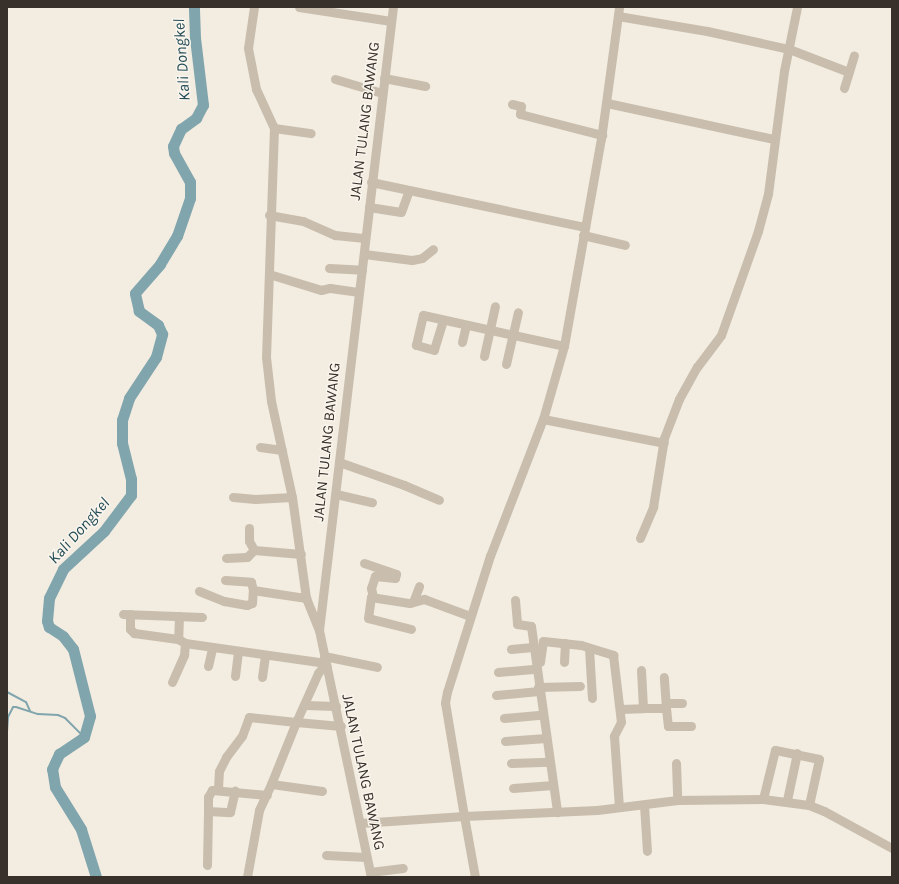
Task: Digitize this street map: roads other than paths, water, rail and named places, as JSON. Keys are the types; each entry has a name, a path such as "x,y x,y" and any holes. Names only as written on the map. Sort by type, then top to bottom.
{"street":[{"path":"254,7 248,48 256,89 274,128 266,357 271,401 292,497 306,598 319,630"},
{"path":"299,7 391,21"},
{"name":"JALAN TULANG BAWANG","path":"370,874 341,726 325,662 319,630 392,7"},
{"path":"640,538 653,507 664,443 679,399 697,367 721,335 735,300 768,194 774,139 797,7"},
{"path":"475,877 445,704 470,616 497,535 543,419 564,346 602,134 619,12 789,48 850,72"},
{"path":"844,88 854,56"},
{"path":"384,78 425,86"},
{"path":"335,79 382,92"},
{"path":"607,103 774,139"},
{"path":"512,104 521,106 520,114 602,134"},
{"path":"274,128 311,133"},
{"path":"372,182 584,231 624,245"},
{"path":"369,207 401,212 409,190"},
{"path":"270,216 303,221 335,235 365,238"},
{"path":"364,254 412,260 422,258 433,249"},
{"path":"329,268 362,270"},
{"path":"269,274 321,290 330,288 358,292"},
{"path":"484,356 494,306"},
{"path":"443,320 435,348 430,350 415,344 422,312 443,320 564,346"},
{"path":"506,364 518,312"},
{"path":"462,342 466,325"},
{"path":"543,419 664,443"},
{"path":"260,447 282,450"},
{"path":"339,462 404,484 439,500"},
{"path":"336,494 372,502"},
{"path":"233,497 255,499 292,497"},
{"path":"250,528 249,541 254,550"},
{"path":"226,558 247,557 254,550 300,554"},
{"path":"364,563 375,572 371,588 373,597"},
{"path":"199,591 224,601 247,605 252,603 253,590 250,581 225,580"},
{"path":"413,602 419,586"},
{"path":"253,590 306,598"},
{"path":"373,597 413,602 424,599 470,616"},
{"path":"373,597 369,602 368,618 411,629"},
{"path":"515,600 517,624 531,626 533,647 538,665"},
{"path":"202,617 126,614 130,629 134,633 238,652 377,667"},
{"path":"172,682 183,659 179,616"},
{"path":"557,812 538,689 538,665 543,641 565,643 613,655 621,725 614,732 619,807"},
{"path":"564,662 565,643"},
{"path":"511,649 533,647"},
{"path":"208,666 212,648"},
{"path":"589,648 592,698"},
{"path":"235,676 238,652"},
{"path":"262,677 265,655"},
{"path":"247,877 259,810 267,795 296,722 320,669 325,662"},
{"path":"498,672 538,665"},
{"path":"641,670 643,708"},
{"path":"664,677 668,726 691,726"},
{"path":"496,695 538,689 580,686"},
{"path":"620,709 666,706 682,703"},
{"path":"304,705 336,706"},
{"path":"504,718 541,714"},
{"path":"218,789 219,771 226,757 242,736 249,716 341,726"},
{"path":"506,741 546,738"},
{"path":"762,798 775,750 797,753 819,760 809,805"},
{"path":"787,800 797,753"},
{"path":"511,763 549,762"},
{"path":"676,763 677,800"},
{"path":"271,784 322,791"},
{"path":"513,788 553,785"},
{"path":"207,865 208,811 210,792 218,789 267,795"},
{"path":"208,811 230,812 235,791"},
{"path":"360,823 557,812 644,805 677,800 762,798 787,800 809,805 824,811 892,848"},
{"path":"644,805 647,851"},
{"path":"326,855 366,857"},
{"path":"370,874 403,868"}],"waterway":[{"name":"Kali Dongkel","path":"96,877 81,829 55,787 52,769 59,754 84,737 90,716 73,649 63,636 49,627 47,621 49,598 63,569 104,531 131,495 131,479 122,443 122,420 129,398 156,357 162,334 158,325 139,311 135,293 160,264 177,236 190,198 190,182 174,153 173,146 181,129 196,118 203,105 195,38 194,7"},
{"path":"7,692 26,702 30,711"},
{"path":"7,732 8,717 13,707 16,707 38,714 58,715 65,718 84,737"}]}
